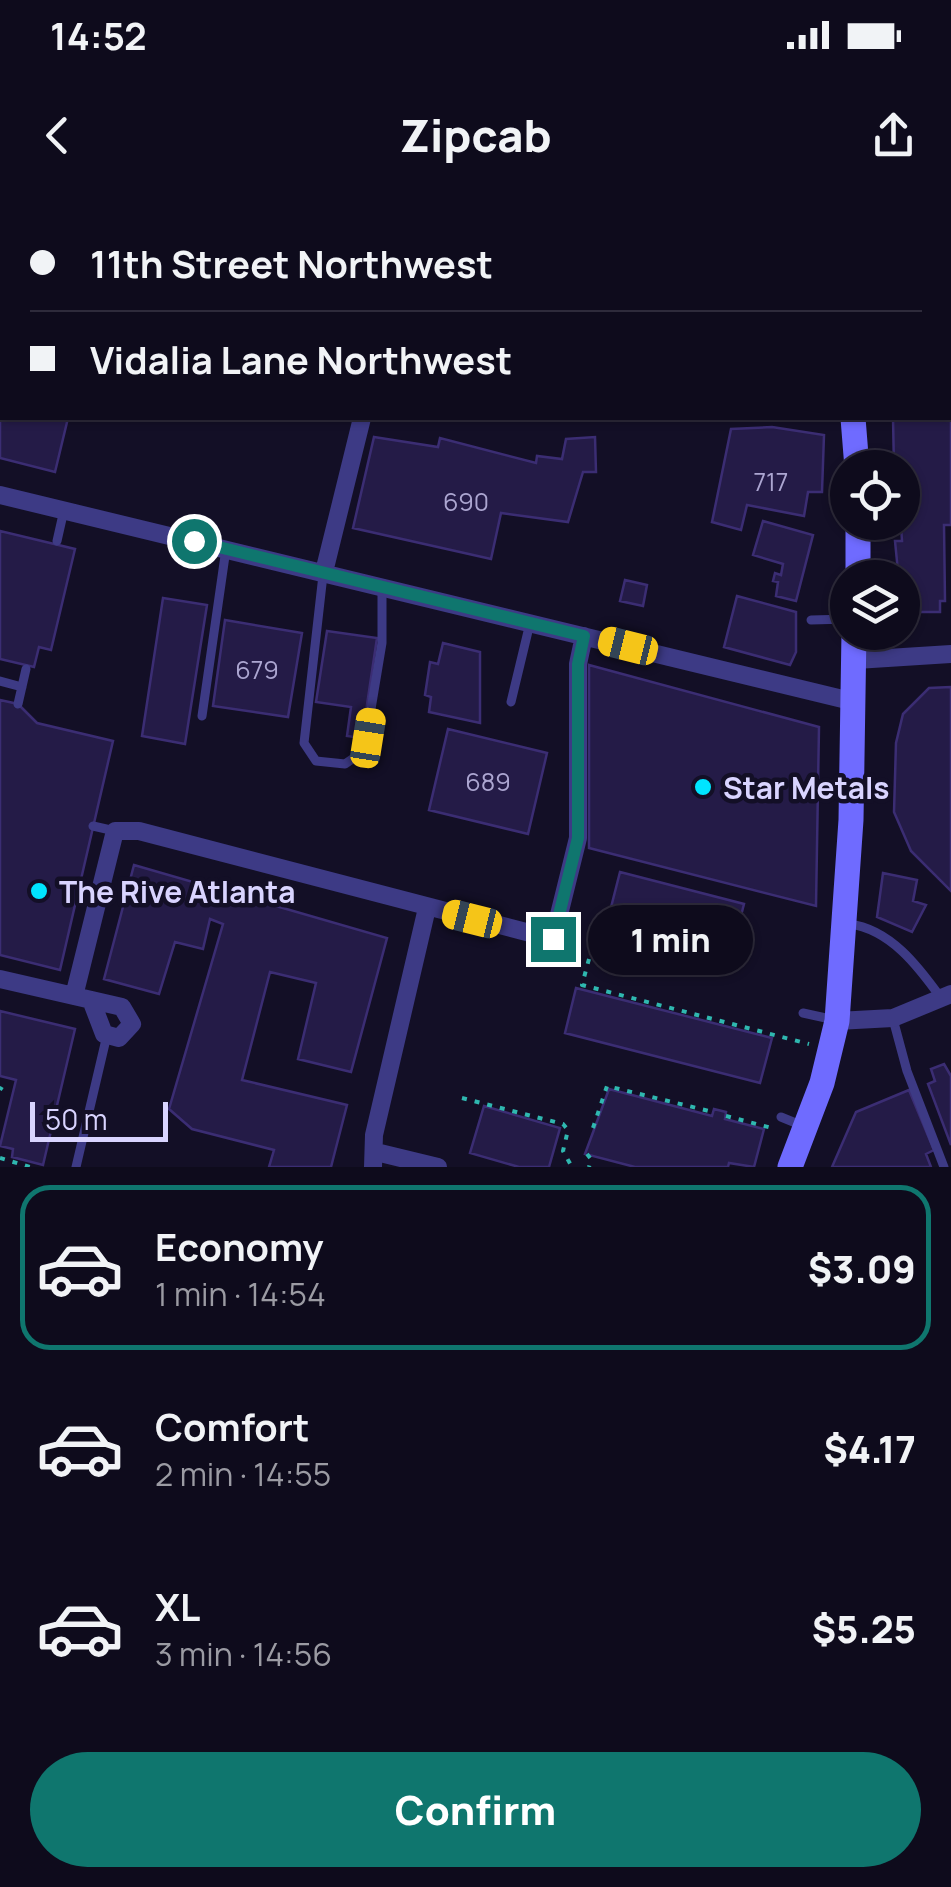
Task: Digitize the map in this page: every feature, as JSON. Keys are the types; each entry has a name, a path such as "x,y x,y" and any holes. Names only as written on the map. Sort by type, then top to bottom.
{"main road":[{"path":"854,420 856,450"},
{"path":"790,1167 794,1128 838,1021 846,924 855,650"}],"street":[{"path":"324,572 362,420"},
{"path":"0,494 855,702"},
{"path":"0,979 82,998 122,1007 130,1015 127,1034 119,1038 107,1036 82,998 115,831 139,832 553,939 578,838 578,664 584,636"},
{"path":"856,660 951,654"},
{"path":"428,908 374,1135 374,1159 438,1167"},
{"path":"838,1021 892,1018 946,996"}],"lane":[{"path":"56,541 64,510"},
{"path":"202,716 226,549"},
{"path":"324,572 304,742 316,761 345,764 364,751 382,644 382,586"},
{"path":"811,620 830,619"},
{"path":"510,702 530,622"},
{"path":"18,704 26,670"},
{"path":"0,682 22,687"},
{"path":"93,826 115,831"},
{"path":"846,924 881,934 946,996"},
{"path":"804,1013 838,1021"},
{"path":"892,1018 907,1071 944,1167"},
{"path":"76,1167 107,1036"},
{"path":"780,1117 794,1128"}],"path":[{"path":"589,959 582,985 809,1044"},
{"path":"593,1128 607,1086 712,1112"},
{"path":"462,1098 563,1124 568,1130 563,1151 572,1167"},
{"path":"726,1116 794,1128"},
{"path":"587,1154 592,1159 589,1167"},
{"path":"0,1158 30,1167"}],"building":[{"path":"0,420 68,420 55,472 0,458"},
{"path":"893,420 951,420 951,525 944,525 945,601 940,601 940,612 920,612 920,560 897,560 895,541 920,540 920,450 894,450"},
{"path":"772,427 824,435 822,492 808,492 804,516 747,505 741,530 712,522 731,429"},
{"path":"374,437 438,447 440,438 536,463 537,456 562,459 566,439 595,437 596,472 583,472 568,522 501,513 491,559 353,528"},
{"path":"763,521 813,535 796,601 776,596 778,582 773,581 775,573 781,575 783,564 753,555"},
{"path":"0,531 75,549 51,650 39,647 34,667 0,659"},
{"path":"625,580 647,585 643,606 620,601"},
{"path":"737,596 796,612 796,652 790,665 724,647"},
{"path":"163,598 207,605 185,744 142,736"},
{"path":"225,620 302,633 288,717 213,706"},
{"path":"327,631 377,638 362,738 347,736 351,707 316,702"},
{"path":"443,643 480,652 480,723 429,712 431,697 425,695 430,662 438,664"},
{"name":"Star Metals","path":"589,665 819,727 816,906 589,848"},
{"path":"951,687 951,891 911,851 894,812 896,743 903,714 929,688"},
{"name":"The Rive Atlanta","path":"0,700 18,704 37,723 113,741 60,970 0,955"},
{"path":"448,729 547,753 528,834 429,810"},
{"path":"134,865 387,938 351,1072 298,1059 316,983 270,972 242,1080 347,1105 331,1167 269,1167 274,1150 192,1129 169,1109 223,924 210,919 203,949 175,942 159,994 104,979"},
{"path":"620,872 744,904 730,959 606,927"},
{"path":"883,873 917,880 913,901 926,905 912,932 877,917"},
{"path":"576,988 772,1038 760,1083 565,1033"},
{"path":"0,1011 75,1029 43,1165 12,1157 13,1149 0,1146 16,1080 0,1076"},
{"path":"944,1064 951,1076 951,1145 928,1084 935,1081 931,1069"},
{"path":"609,1089 712,1116 714,1109 726,1112 725,1119 764,1129 754,1167 729,1163 728,1167 635,1167 585,1154"},
{"path":"909,1090 934,1150 926,1154 931,1167 832,1167 856,1112"},
{"path":"484,1106 560,1128 549,1167 519,1167 470,1153"}],"place":[{"name":"Star Metals","path":"703,787"},
{"name":"The Rive Atlanta","path":"39,891"}],"route":[{"path":"194,541 584,636 578,664 578,838 553,939"}]}
